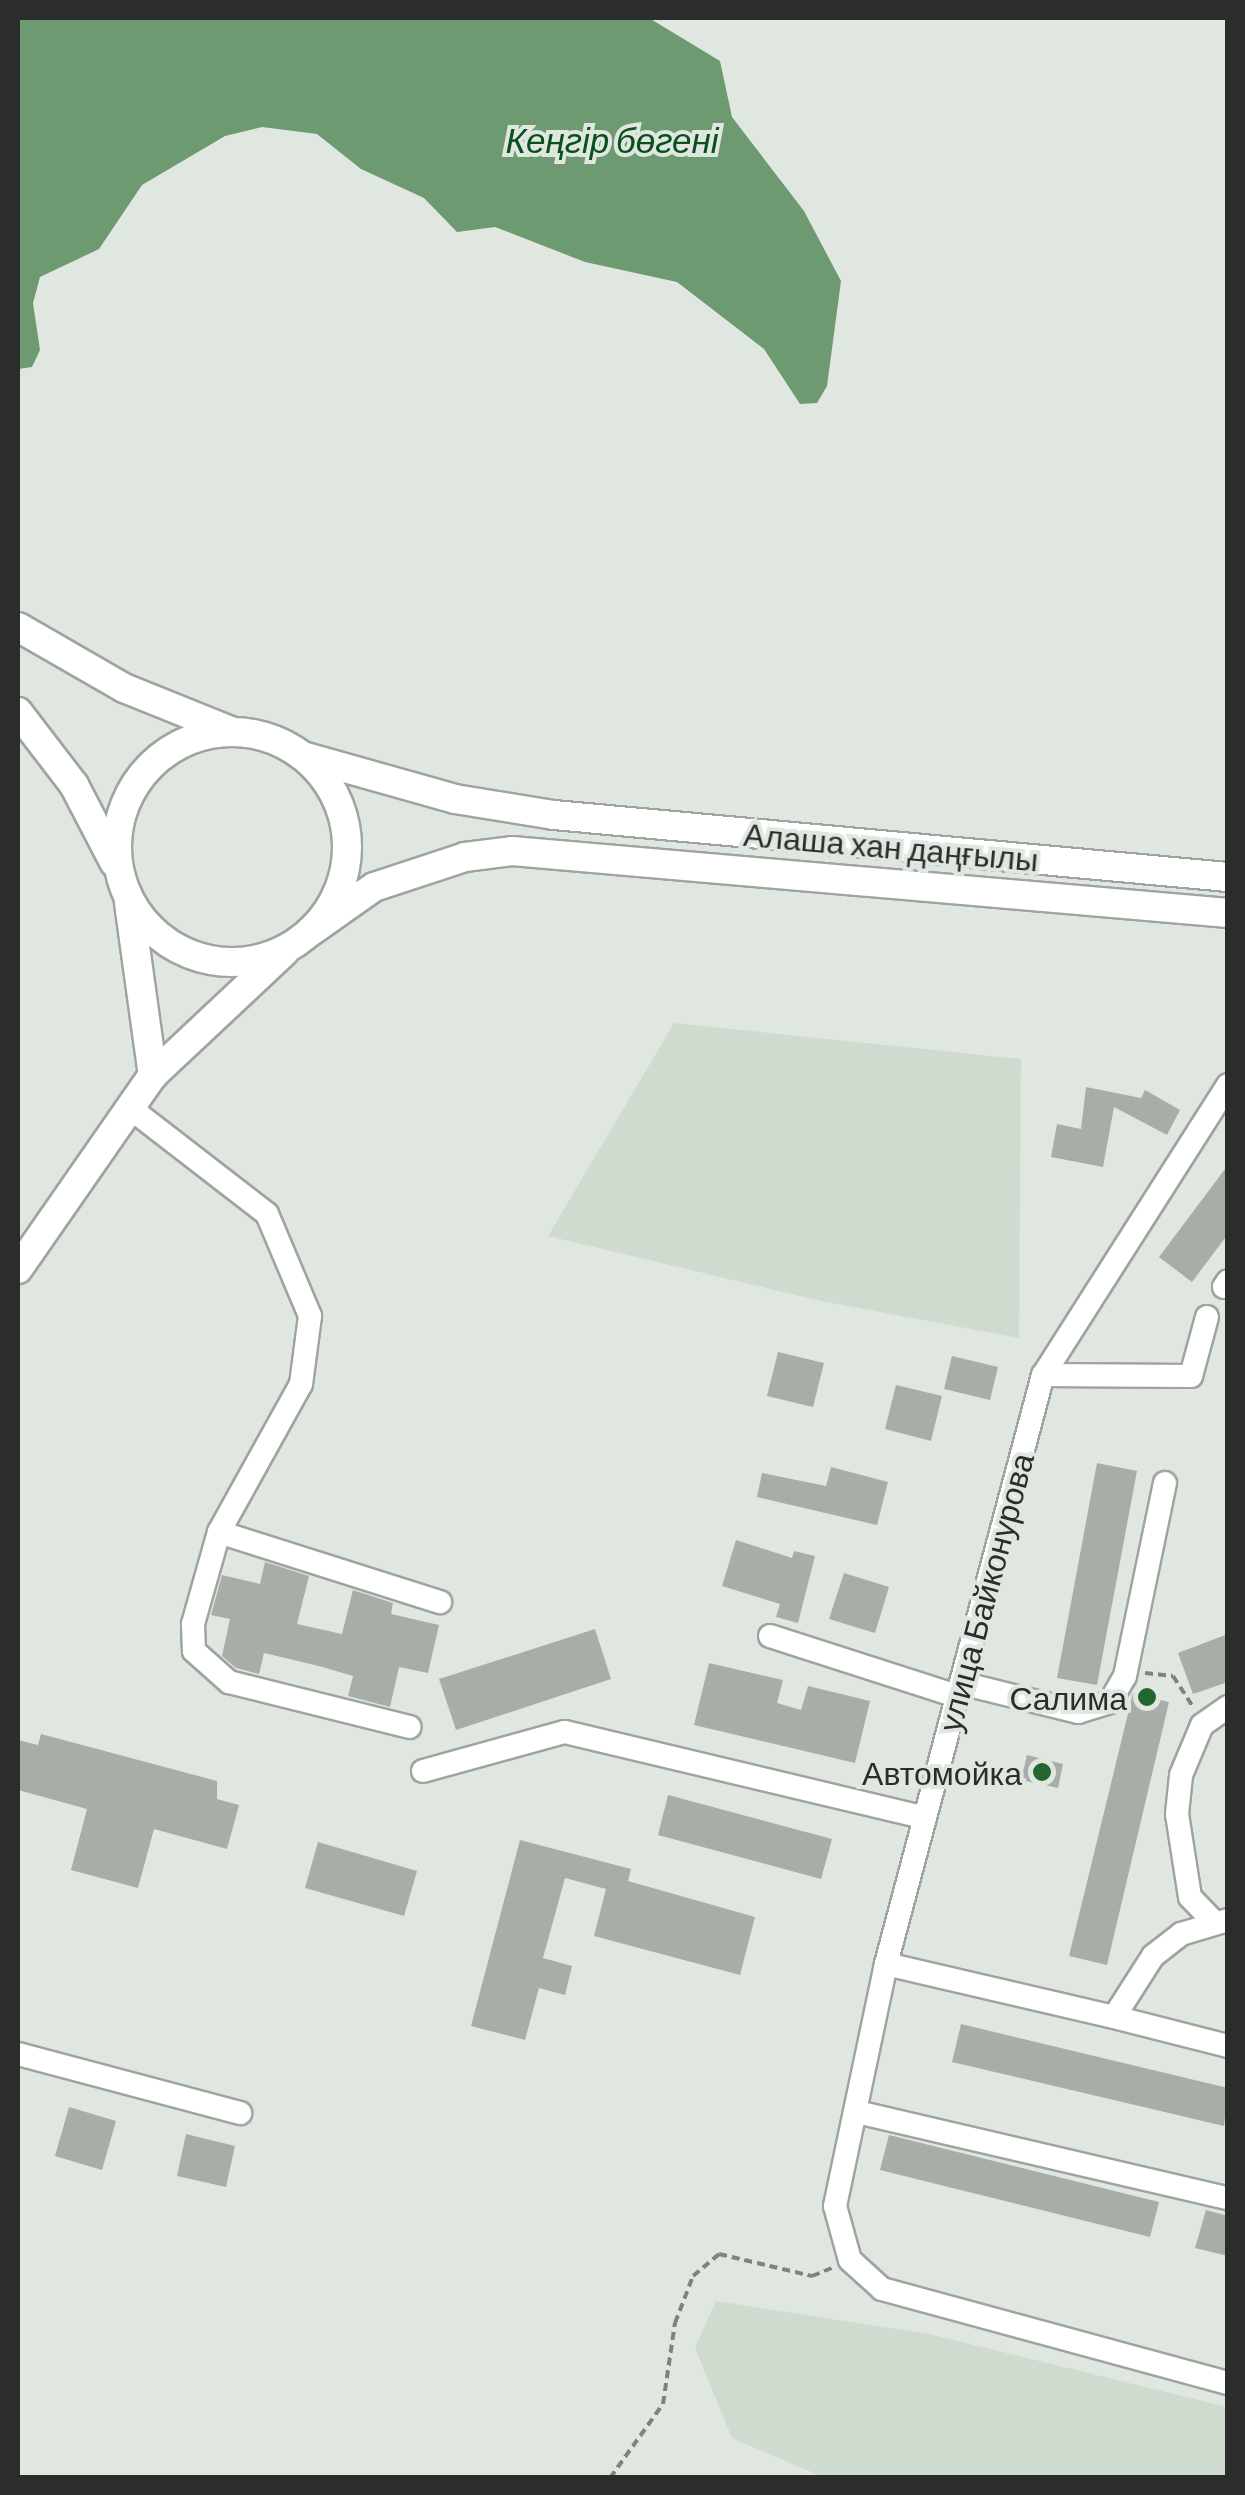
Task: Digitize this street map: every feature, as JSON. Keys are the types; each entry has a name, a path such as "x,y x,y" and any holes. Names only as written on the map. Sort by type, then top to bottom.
{"main road":[{"path":"18,627 124,688 306,757 338,800 348,856 336,896 299,939 153,1075 18,1269"},
{"path":"18,712 74,785 124,886 158,934 204,958 262,958 299,939"},
{"path":"153,1075 118,830 139,778 186,741 237,733"},
{"name":"Алаша хан даңғылы","path":"306,757 456,799 554,815 1228,877"},
{"name":"Алаша хан даңғылы","path":"299,939 374,887 432,866 512,851 1228,913"}],"street":[{"name":"улица Байконурова","path":"850,2260 836,2206 886,1964 1043,1374 1228,1085"},
{"path":"130,1108 267,1214 310,1316 301,1384 218,1532 191,1637 206,1669 229,1682 409,1727"},
{"path":"1043,1374 1191,1376 1207,1317"},
{"path":"770,1636 959,1690 1078,1712 1110,1702 1125,1676 1165,1482"},
{"path":"218,1532 440,1602"},
{"path":"1114,2017 1153,1956 1221,1921 1190,1898 1177,1841 1181,1775 1202,1725 1228,1707"},
{"path":"423,1770 565,1732 925,1818"},
{"path":"886,1964 1228,2046"},
{"path":"18,2054 240,2113"},
{"path":"857,2112 1228,2198"},
{"path":"850,2260 909,2302 1228,2383"}],"path":[{"path":"1125,1676 1174,1676 1202,1725"},
{"path":"610,2478 663,2404 674,2323 693,2276 719,2254 812,2276 850,2260"}],"shaded area":[{"path":"674,1023 1021,1059 1019,1338 821,1301 548,1236"},
{"path":"716,2301 929,2334 1227,2407 1227,2477 823,2477 732,2438 695,2348"}],"water":[{"name":"Кеңгір бөгені","path":"18,18 649,18 720,61 732,117 804,211 841,281 827,386 817,403 800,404 764,349 677,282 585,262 495,227 457,232 424,198 361,169 317,134 262,127 225,136 142,185 99,249 40,277 33,303 40,350 32,367 18,369"}],"building":[{"path":"1086,1087 1141,1098 1145,1090 1180,1110 1167,1135 1114,1107 1103,1167 1051,1157 1057,1124 1081,1129"},
{"path":"1228,1165 1228,1234 1192,1282 1159,1257"},
{"path":"778,1352 824,1363 813,1407 767,1396"},
{"path":"952,1356 998,1367 990,1400 944,1389"},
{"path":"896,1385 942,1396 931,1441 885,1429"},
{"path":"1097,1463 1137,1471 1097,1685 1057,1678"},
{"path":"831,1467 888,1482 877,1525 757,1497 762,1473 826,1486"},
{"path":"736,1540 792,1558 794,1551 815,1556 798,1623 776,1617 780,1604 722,1586"},
{"path":"265,1562 309,1576 297,1624 342,1634 353,1590 393,1603 391,1614 439,1625 428,1673 399,1667 390,1707 348,1696 353,1676 319,1666 264,1653 259,1674 236,1668 222,1656 230,1619 211,1615 222,1575 260,1584"},
{"path":"844,1573 889,1587 875,1633 829,1619"},
{"path":"595,1629 611,1679 456,1730 439,1679"},
{"path":"1228,1634 1228,1682 1193,1694 1178,1653"},
{"path":"709,1663 783,1680 777,1703 801,1710 808,1686 870,1701 855,1763 694,1725"},
{"path":"1133,1693 1169,1702 1107,1965 1069,1956"},
{"path":"41,1734 217,1781 217,1799 239,1805 227,1849 154,1829 138,1888 71,1870 87,1809 18,1790 18,1740 38,1745"},
{"name":"Автомойка","path":"1027,1755 1063,1764 1058,1788 1021,1780"},
{"path":"668,1795 832,1839 821,1879 658,1835"},
{"path":"520,1840 631,1869 628,1881 755,1917 740,1975 594,1936 606,1889 565,1878 543,1958 572,1966 565,1995 539,1988 525,2040 471,2026"},
{"path":"318,1842 417,1871 404,1916 305,1888"},
{"path":"961,2024 1228,2088 1224,2126 952,2062"},
{"path":"69,2107 116,2121 102,2170 55,2156"},
{"path":"186,2134 235,2146 226,2187 177,2176"},
{"path":"889,2135 1159,2202 1150,2237 880,2170"},
{"path":"1206,2210 1228,2216 1228,2256 1195,2248"}],"place":[{"name":"Салима","path":"1147,1697"},
{"name":"Автомойка","path":"1042,1772"}]}
